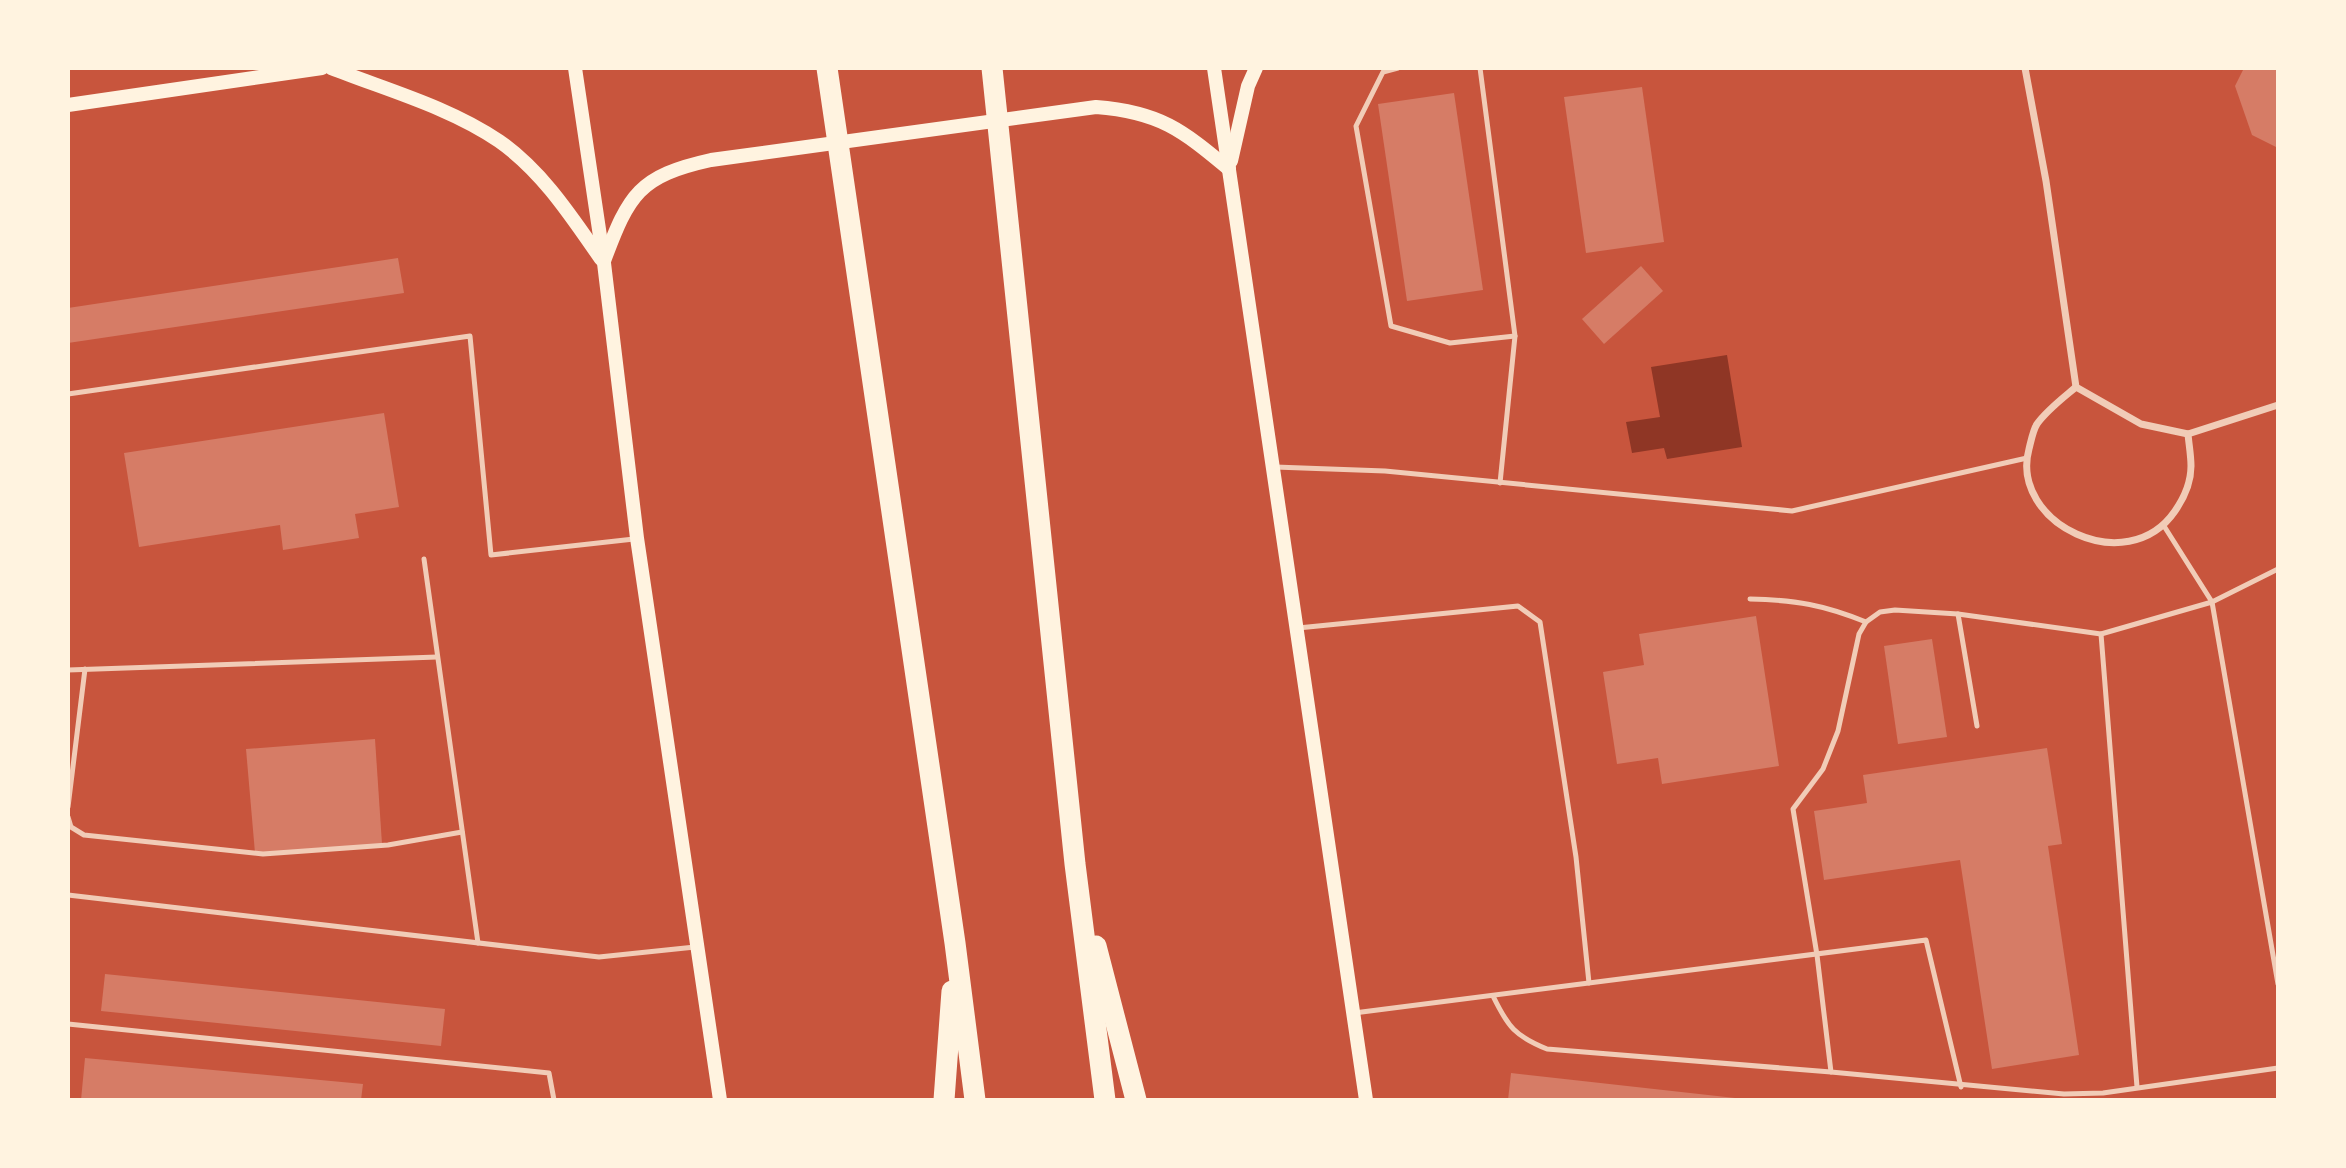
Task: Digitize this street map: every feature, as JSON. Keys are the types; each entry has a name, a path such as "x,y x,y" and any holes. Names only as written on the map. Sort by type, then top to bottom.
{"highway":[{"path":"827,68 955,943 975,1100"},
{"path":"992,68 1075,864 1105,1100"},
{"path":"1075,864 1136,1100"},
{"path":"944,1100 955,943"}],"main road":[{"path":"68,105 322,68"},
{"path":"331,68 450,114 499,141 562,202 604,263"},
{"path":"575,68 604,263 637,538 720,1100"},
{"path":"1214,68 1366,1100"},
{"path":"1229,169 1248,86 1256,68"},
{"path":"604,263 621,216 640,190 671,169 710,160 1096,107 1133,110 1158,119 1183,131 1229,169"}],"street":[{"path":"2025,68 2046,181 2076,387"},
{"path":"2076,387 2141,424 2188,434 2278,405"},
{"path":"2076,387 2036,425 2027,458 2032,495 2066,529 2099,543 2138,541 2164,526 2185,496 2191,468 2188,434"}],"lane":[{"path":"1398,68 1383,72 1356,126 1391,326 1450,343 1516,336"},
{"path":"1480,68 1516,336 1500,483"},
{"path":"68,394 470,336 491,555 637,538"},
{"path":"1272,467 1385,471 1792,511 2027,458"},
{"path":"2164,526 2211,602 2278,984"},
{"path":"424,559 478,943"},
{"path":"1831,1072 1817,955 1793,808 1823,768 1833,744 1859,634 1866,622 1880,612 1895,610 1958,614 2101,634 2211,602 2278,569"},
{"path":"1750,598 1798,600 1825,606 1866,622"},
{"path":"1295,628 1518,606 1540,622 1576,857 1589,983"},
{"path":"1958,614 1977,726"},
{"path":"2101,634 2137,1087"},
{"path":"68,670 437,657"},
{"path":"68,807 85,669"},
{"path":"68,817 71,827 84,835 263,854 388,845 462,832"},
{"path":"68,895 599,957 698,947"},
{"path":"1353,1013 1926,940 1961,1087"},
{"path":"1493,996 1507,1026 1525,1040 1547,1049 1831,1072 1961,1087 2064,1094 2103,1093 2278,1068"},
{"path":"68,1024 549,1073 554,1100"}],"shaded area":[{"path":"1727,355 1742,447 1667,459 1664,448 1632,453 1626,422 1660,417 1651,367"}],"building":[{"path":"2244,68 2278,68 2278,148 2252,135 2235,86"},
{"path":"1642,87 1664,242 1586,253 1564,97"},
{"path":"1454,93 1483,290 1407,301 1378,104"},
{"path":"398,258 404,293 68,343 68,308"},
{"path":"1641,266 1663,291 1604,344 1582,319"},
{"path":"384,413 399,507 355,514 359,538 283,550 280,525 139,547 124,453"},
{"path":"1756,616 1779,766 1662,784 1658,758 1617,764 1603,672 1644,665 1639,634"},
{"path":"1932,639 1947,737 1898,744 1884,646"},
{"path":"375,739 382,844 255,853 246,749"},
{"path":"2047,748 2062,844 2048,846 2079,1055 1992,1069 1960,860 1824,880 1814,811 1867,803 1863,775"},
{"path":"105,974 445,1009 441,1046 101,1011"},
{"path":"85,1058 363,1084 361,1100 81,1100"},
{"path":"1511,1073 1735,1098 1735,1100 1508,1100"}]}
